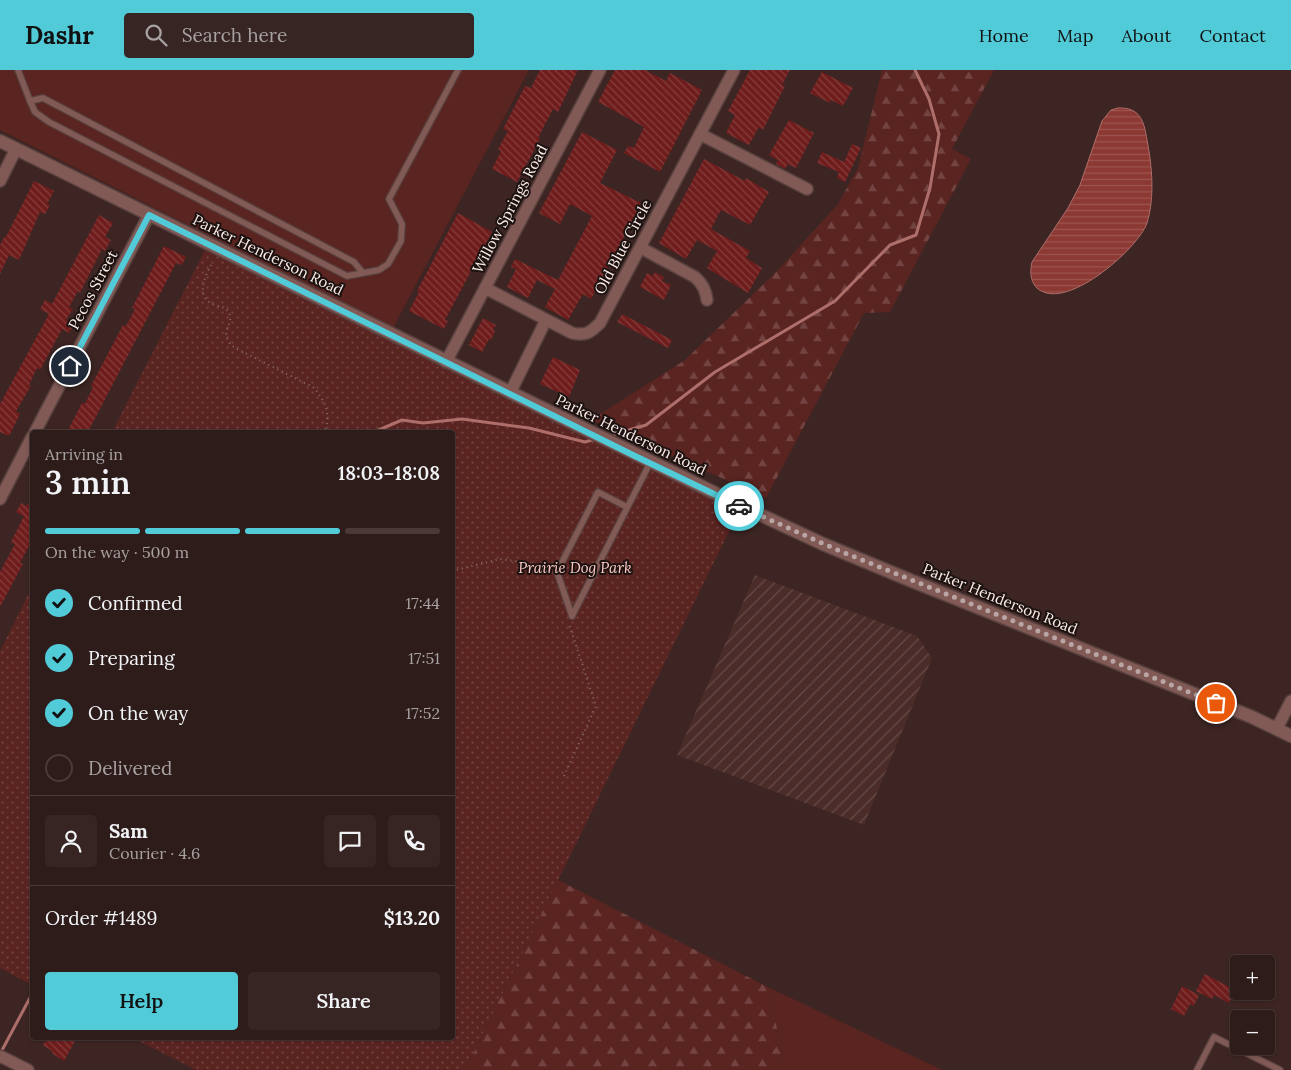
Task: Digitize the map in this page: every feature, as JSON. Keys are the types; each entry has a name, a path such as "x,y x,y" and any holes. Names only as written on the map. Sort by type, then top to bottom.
{"street":[{"name":"Willow Springs Road","path":"446,362 600,70"},
{"name":"Old Blue Circle","path":"484,288 572,333 581,335 592,331 600,323 641,248 734,70"},
{"path":"700,134 807,189"},
{"name":"Parker Henderson Road","path":"0,141 635,456 823,544 1278,728 1291,736"},
{"path":"0,181 16,149"},
{"name":"Pecos Street","path":"36,430 149,215"},
{"path":"641,248 695,277 701,282 707,300"},
{"path":"510,393 546,320"},
{"path":"0,499 30,441"},
{"path":"1278,728 1291,701"},
{"path":"0,1056 28,1070"}],"lane":[{"path":"18,70 35,112 58,127 347,276 379,270 388,264 401,240 402,224 389,199 458,70"},
{"path":"30,101 43,98 354,262 363,273"},
{"path":"627,507 598,492 557,572 572,616 650,463"},
{"path":"1197,1070 1214,1037 1280,1070"}],"path":[{"path":"210,264 202,283 202,289 207,300 215,305 224,307 229,313 226,330 228,341 235,348 313,386 321,395 326,406 328,418 325,430"},
{"path":"455,571 500,559 529,563 552,575"},
{"path":"564,776 596,706 567,619"}],"shaded area":[{"path":"1118,108 1131,110 1140,116 1146,133 1152,181 1150,213 1147,223 1130,248 1098,275 1081,286 1063,292 1048,293 1034,284 1031,275 1032,262 1068,208 1080,185 1102,121 1111,110"},
{"path":"755,575 917,636 932,658 864,825 677,755"}],"green space":[{"path":"0,70 529,70 393,328 0,130"},
{"path":"882,70 994,70 952,149 971,159 890,312 864,313 766,498 591,420 685,360 778,270 838,204 858,168"},
{"name":"Prairie Dog Park","path":"205,250 739,511 465,1070 196,1070 137,1040 455,1040 455,430 113,430"},
{"path":"30,591 30,984 0,968 0,651"},
{"path":"558,880 768,987 786,1070 465,1070"},
{"path":"768,987 942,1070 786,1070"}],"building":[{"path":"540,70 578,70 558,112 553,109 538,138 540,139 517,182 492,169 501,151 498,149 508,131 503,129 525,86 531,88"},
{"path":"615,70 645,70 666,81 670,73 702,90 660,172 624,153 628,146 634,148 644,127 598,102"},
{"path":"750,70 790,70 782,85 785,86 763,130 759,127 749,145 726,133 735,115 728,111"},
{"path":"822,72 853,88 843,106 831,100 830,103 810,93"},
{"path":"789,120 814,133 796,168 788,164 785,169 776,164 778,160 769,155"},
{"path":"582,132 617,150 600,183 641,203 591,299 583,294 568,320 545,307 555,289 537,280 528,298 507,287 516,269 511,267 515,259 558,280 592,216 570,204 560,224 539,213"},
{"path":"852,144 861,148 845,182 837,178 839,172 817,163 822,152 844,162"},
{"path":"704,159 745,181 746,178 769,192 750,225 721,210 711,229 750,251 746,258 762,268 748,293 707,268 717,251 697,240 686,259 659,243"},
{"path":"34,181 54,191 47,204 50,205 45,214 40,212 19,260 9,255 0,274 0,245 6,237"},
{"path":"458,213 492,232 445,320 448,321 444,329 409,311 419,292 417,291"},
{"path":"99,215 113,223 105,237 111,240 105,251 102,249 80,293 78,291 69,307 73,309 66,320 74,324 69,333 62,329 40,370 37,368 29,385 31,386 16,411 20,414 9,436 0,432 0,404 49,314 40,309 45,300 52,304"},
{"path":"164,246 186,257 182,265 176,263 89,430 68,430 82,403 85,404 93,387 91,386 123,325 126,326 135,309 132,308"},
{"path":"655,272 664,277 662,281 671,285 664,300 640,287 647,273 653,276"},
{"path":"622,314 672,340 668,348 617,322"},
{"path":"483,318 496,325 491,340 489,339 482,352 469,345"},
{"path":"553,357 580,370 569,397 540,384"},
{"path":"21,503 26,506 27,504 29,505 30,503 30,544 20,563 23,564 0,607 0,572 15,544 11,542 24,516 16,512"},
{"path":"1205,974 1230,987 1230,1000 1229,1003 1214,995 1212,999 1196,991"},
{"path":"1182,986 1199,995 1194,1006 1190,1004 1184,1016 1171,1009"},
{"path":"46,1040 75,1041 64,1061 43,1045"}],"waterway":[{"path":"608,436 646,425 715,372 835,301 890,245 916,235 930,188 939,134 929,99 915,70"},
{"path":"379,430 402,420 423,423 462,419 529,428 585,442 595,439"},
{"path":"0,1054 30,998"}],"way so far":[{"path":"739,506 823,544 1216,703"}],"route":[{"path":"70,366 149,215 739,506"}]}
